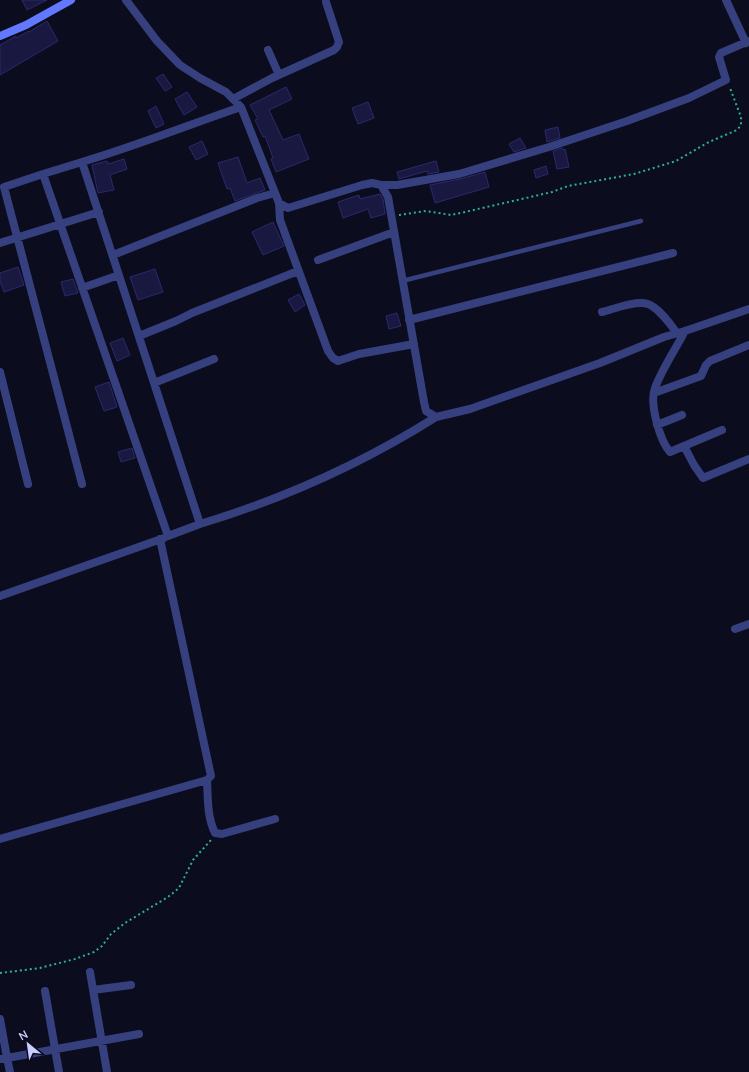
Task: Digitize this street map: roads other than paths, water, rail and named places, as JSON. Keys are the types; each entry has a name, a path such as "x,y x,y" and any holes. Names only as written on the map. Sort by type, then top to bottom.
{"street":[{"path":"0,36 26,25 71,0"},
{"path":"126,0 157,41 180,65 226,92 241,107 279,204 280,220 298,271 328,351 333,358 338,360 359,354 414,344"},
{"path":"279,204 288,208 362,185 397,184 459,174 549,147 627,121 689,98 726,80 719,57 721,54 747,42 726,0"},
{"path":"233,99 279,75 334,50 337,47 339,42 326,2"},
{"path":"268,50 279,75"},
{"path":"82,484 17,238 2,188 120,151 241,107"},
{"path":"82,162 200,524"},
{"path":"43,174 168,536"},
{"path":"381,185 388,197 426,410 436,417"},
{"path":"113,255 257,198 275,193"},
{"path":"0,243 99,212"},
{"path":"318,260 394,232"},
{"path":"409,320 673,253"},
{"path":"139,336 192,313 298,271"},
{"path":"82,288 120,275"},
{"path":"602,312 635,304 647,304 653,307 681,332"},
{"path":"0,596 200,524 230,515 328,476 406,436 436,417 470,409 600,363 681,332 749,309"},
{"path":"681,332 654,390 654,409 657,425 665,447 670,452 722,430"},
{"path":"654,393 701,376 706,365 710,361 749,345"},
{"path":"154,383 214,359"},
{"path":"0,372 28,484"},
{"path":"657,425 682,415"},
{"path":"684,446 703,478 749,459"},
{"path":"0,839 207,780 211,776 160,539"},
{"path":"736,629 749,624"},
{"path":"207,780 210,816 214,831 217,834 222,834 275,819"},
{"path":"90,972 107,1072"},
{"path":"93,990 131,985"},
{"path":"45,991 59,1072"},
{"path":"0,1020 4,1058 10,1072"},
{"path":"4,1058 139,1034"}],"lane":[{"path":"402,281 641,221"}]}
